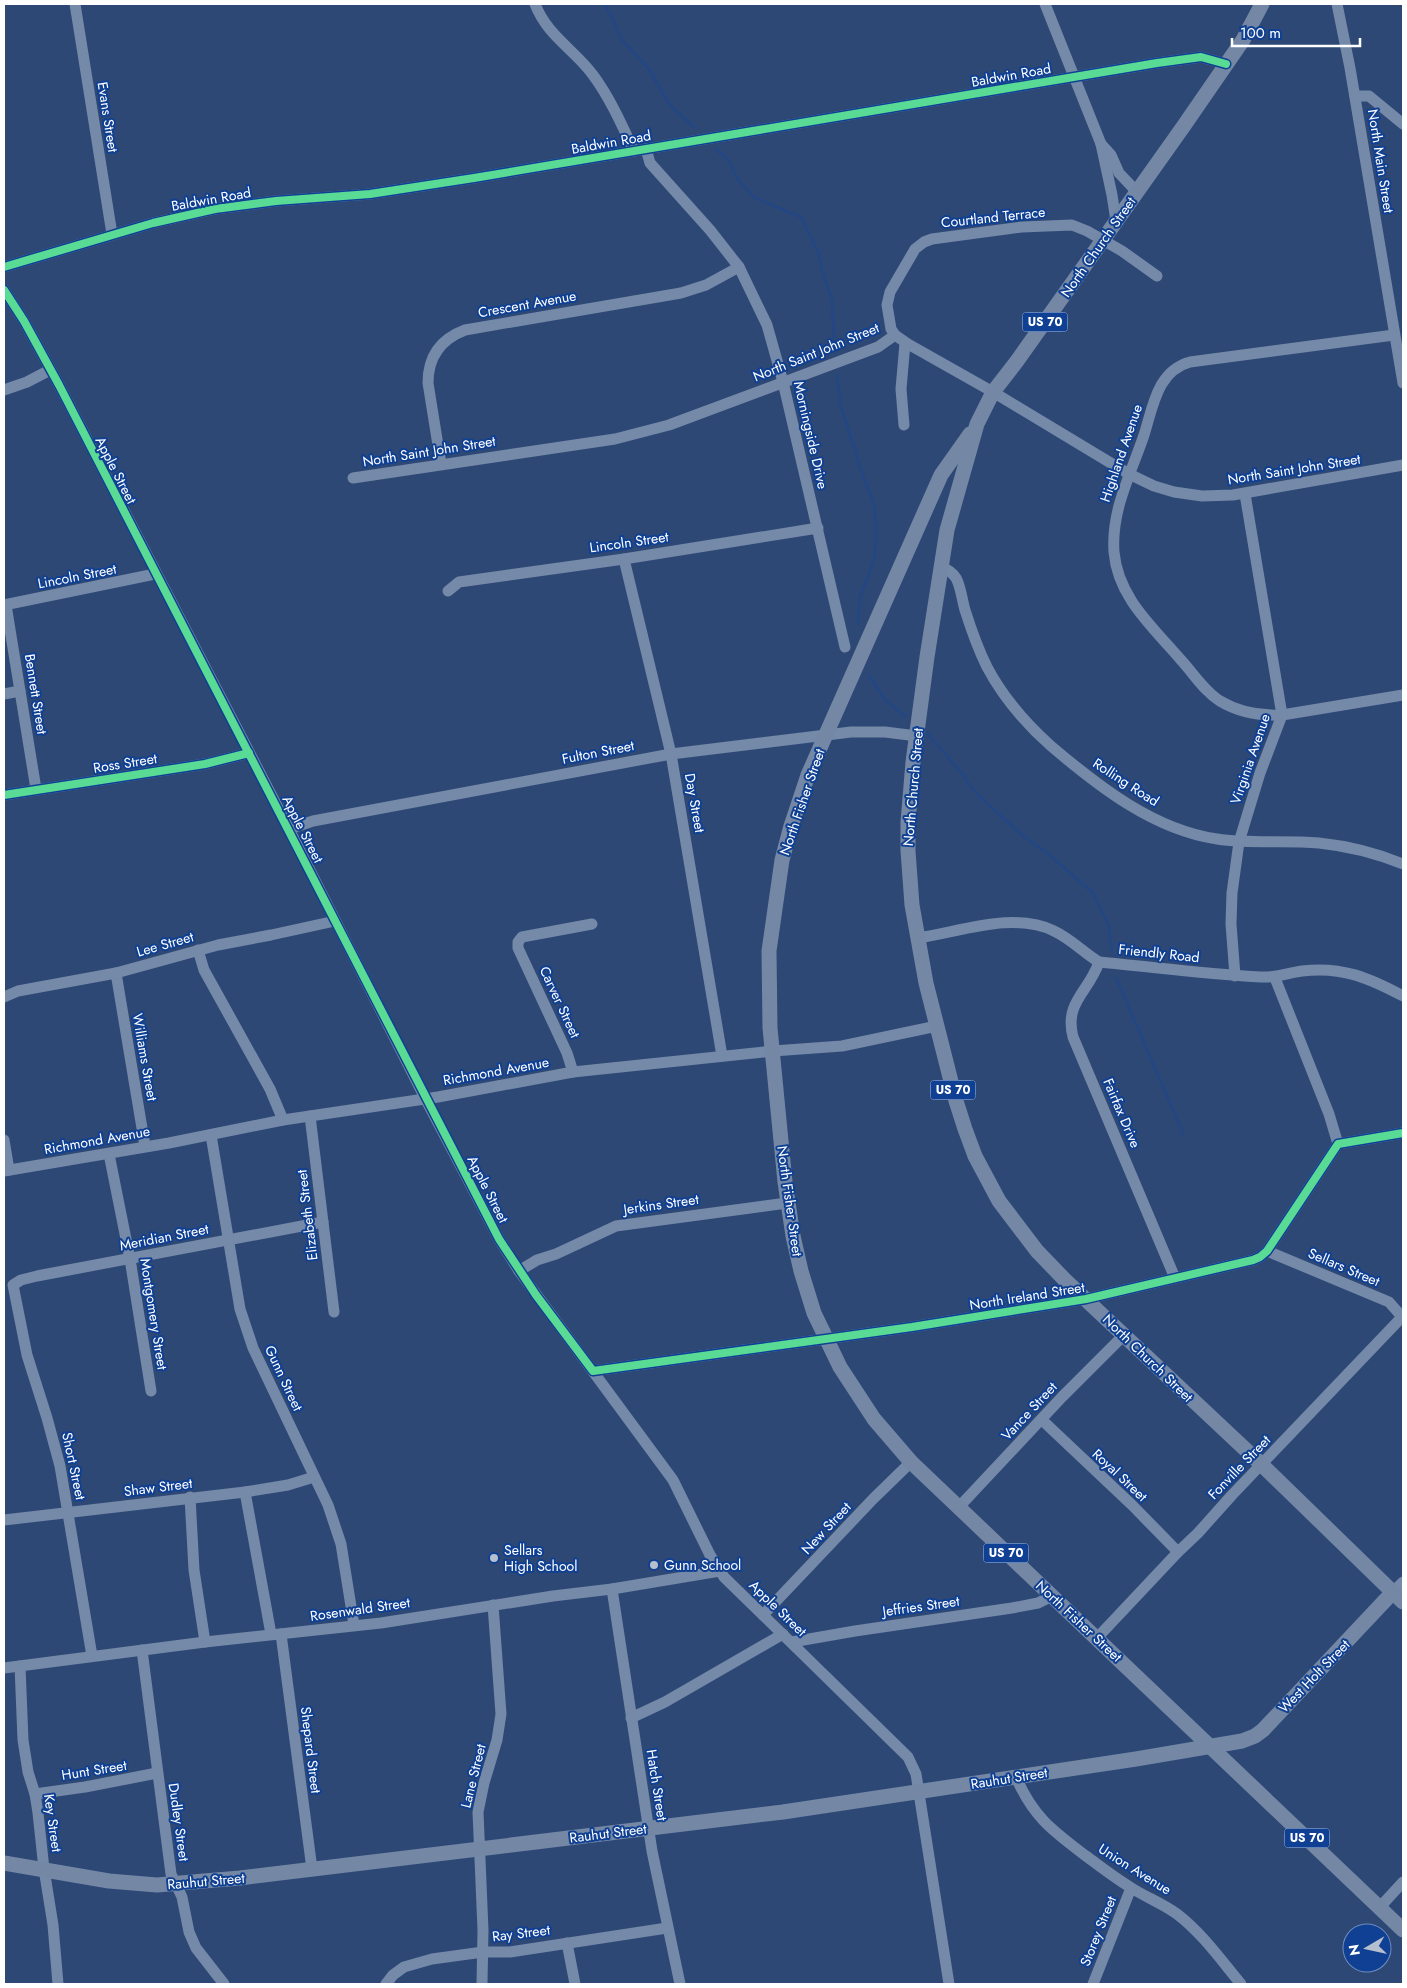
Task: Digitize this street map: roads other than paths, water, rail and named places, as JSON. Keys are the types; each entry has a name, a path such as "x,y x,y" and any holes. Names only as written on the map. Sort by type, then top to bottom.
{"main road":[{"name":"North Church Street","path":"1262,4 1243,40 1023,354 993,392 977,424 953,507 941,567 909,796 909,872 918,938 937,1026 965,1129 988,1182 999,1201 1038,1251 1065,1280 1400,1592"},
{"name":"North Fisher Street","path":"977,424 941,475 825,736 796,809 782,860 776,893 768,970 773,1051 787,1203 800,1271 814,1313 840,1367 866,1408 911,1462 1403,1930"},
{"name":"West Holt Street","path":"1211,1747 1248,1739 1263,1730 1400,1592"},
{"name":"Rauhut Street","path":"4,1864 124,1883 175,1884 312,1870 783,1812 1211,1747"}],"street":[{"name":"Evans Street","path":"75,4 112,234"},
{"name":"Morningside Drive","path":"535,4 540,17 556,38 593,75 620,120 650,163 710,230 738,267 759,305 767,325 783,382 845,647"},
{"path":"1045,4 1101,144 1116,221"},
{"name":"North Main Street","path":"1337,4 1355,96 1403,382"},
{"name":"Baldwin Road","path":"4,267 112,234 222,208 276,201 370,194 1201,57 1226,64"},
{"path":"1355,96 1369,96 1403,124"},
{"path":"1101,144 1112,155 1119,173 1127,184 1137,192"},
{"name":"Courtland Terrace","path":"895,335 888,317 890,292 914,250 924,242 932,239 1022,227 1072,225 1122,250 1157,276"},
{"name":"Crescent Avenue","path":"441,464 428,373 434,354 447,339 465,330 681,293 706,285 738,267"},
{"name":"Apple Street","path":"4,290 24,321 50,370 289,829 425,1098 499,1239 519,1271 673,1480 720,1571 908,1757 916,1774 949,1984"},
{"name":"North Saint John Street","path":"353,478 642,433 878,347 895,335 905,343 993,392 1129,474 1154,486 1188,495 1245,494 1403,465"},
{"name":"Highland Avenue","path":"1394,335 1190,362 1177,367 1168,374 1160,385 1138,455 1129,474 1116,517 1114,535 1116,565 1122,583 1133,604 1198,680 1215,698 1230,707 1246,713 1267,716 1282,715 1403,695"},
{"path":"904,425 901,389 905,343"},
{"path":"4,390 27,382 50,370"},
{"name":"Virginia Avenue","path":"1235,976 1231,924 1239,842 1260,773 1282,715 1245,494"},
{"name":"Lincoln Street","path":"448,591 460,582 624,559 818,528"},
{"name":"Day Street","path":"624,559 671,754 722,1056"},
{"name":"Rolling Road","path":"941,567 950,571 957,580 979,650 994,680 1009,702 1039,735 1113,794 1152,817 1190,833 1239,842 1319,843 1366,852 1403,864"},
{"name":"Lincoln Street","path":"5,605 155,574"},
{"name":"Bennett Street","path":"5,605 36,789"},
{"path":"4,694 20,691"},
{"name":"Fulton Street","path":"289,829 314,821 671,754 867,732 916,736"},
{"name":"Ross Street","path":"4,795 205,764 249,753"},
{"name":"Lee Street","path":"4,997 34,987 116,973 198,950 335,921"},
{"name":"Friendly Road","path":"918,938 993,924 1020,922 1052,930 1071,941 1083,952 1099,962 1235,976 1275,978 1303,971 1348,972 1364,976 1403,996"},
{"name":"Carver Street","path":"573,1072 567,1053 517,946 522,937 592,924"},
{"path":"198,950 204,970 270,1089 283,1120"},
{"name":"Fairfax Drive","path":"1099,962 1093,978 1074,1003 1070,1022 1073,1037 1176,1278"},
{"name":"Williams Street","path":"116,973 145,1146"},
{"path":"1275,978 1330,1114 1338,1144"},
{"name":"Richmond Avenue","path":"7,1171 109,1154 283,1120 573,1072 773,1051 842,1046 937,1026"},
{"name":"Elizabeth Street","path":"310,1116 334,1312"},
{"path":"1267,1251 1338,1144 1403,1133"},
{"name":"Gunn Street","path":"211,1135 227,1241 245,1329 328,1505 338,1532 346,1568 354,1626"},
{"path":"4,1140 7,1171"},
{"name":"Montgomery Street","path":"109,1154 130,1259 151,1391"},
{"name":"Jerkins Street","path":"519,1271 537,1260 556,1254 616,1226 787,1203"},
{"name":"Meridian Street","path":"12,1285 20,1280 29,1278 323,1222"},
{"name":"North Ireland Street","path":"593,1371 826,1340 1086,1299 1253,1260 1267,1251"},
{"name":"Sellars Street","path":"1267,1251 1389,1302 1403,1317"},
{"name":"Short Street","path":"12,1285 27,1355 55,1445 92,1656"},
{"name":"Fonville Street","path":"1097,1638 1403,1317"},
{"name":"Vance Street","path":"958,1507 1062,1397 1123,1336"},
{"name":"Royal Street","path":"1042,1420 1132,1505 1178,1552"},
{"name":"New Street","path":"763,1615 873,1499 911,1462"},
{"name":"Shaw Street","path":"4,1520 245,1492 288,1485 314,1477"},
{"name":"Shepard Street","path":"245,1492 276,1634 312,1870"},
{"path":"190,1497 194,1570 205,1642"},
{"name":"Rosenwald Street","path":"4,1668 205,1642 354,1626 612,1589 720,1571"},
{"name":"Hatch Street","path":"612,1589 649,1828 667,1928 680,1984"},
{"name":"Jeffries Street","path":"631,1718 788,1638 1012,1608 1038,1603 1052,1596"},
{"name":"Lane Street","path":"482,1984 483,1952 477,1824 479,1802 500,1727 498,1665 493,1605"},
{"name":"Dudley Street","path":"142,1650 171,1874 182,1897 189,1932 196,1948 224,1984"},
{"name":"Key Street","path":"20,1666 23,1740 28,1772 35,1794 53,1925 58,1984"},
{"name":"Hunt Street","path":"35,1794 85,1788 157,1773"},
{"name":"Union Avenue","path":"1016,1777 1028,1801 1049,1828 1131,1888 1159,1902 1184,1920 1197,1932 1241,1984"},
{"path":"1380,1907 1403,1882"},
{"name":"Storey Street","path":"1093,1984 1131,1888"},
{"name":"Ray Street","path":"386,1984 404,1967 418,1962 483,1952 510,1952 667,1928"},
{"path":"567,1943 575,1984"}],"waterway":[{"path":"605,4 623,41 648,68 672,107 694,127"},
{"path":"716,149 729,161 739,181 755,198 801,217 818,252 824,278 832,298 834,351"},
{"path":"837,375 840,404 865,482 874,503 876,525 875,558 860,597 858,624"},
{"path":"869,675 885,700 905,716"},
{"path":"927,733 978,795 1023,836 1046,852 1093,893 1108,924 1112,952"},
{"path":"1116,978 1184,1135"}],"place":[{"name":"Sellars High School","path":"494,1558"},
{"name":"Gunn School","path":"654,1565"}]}
